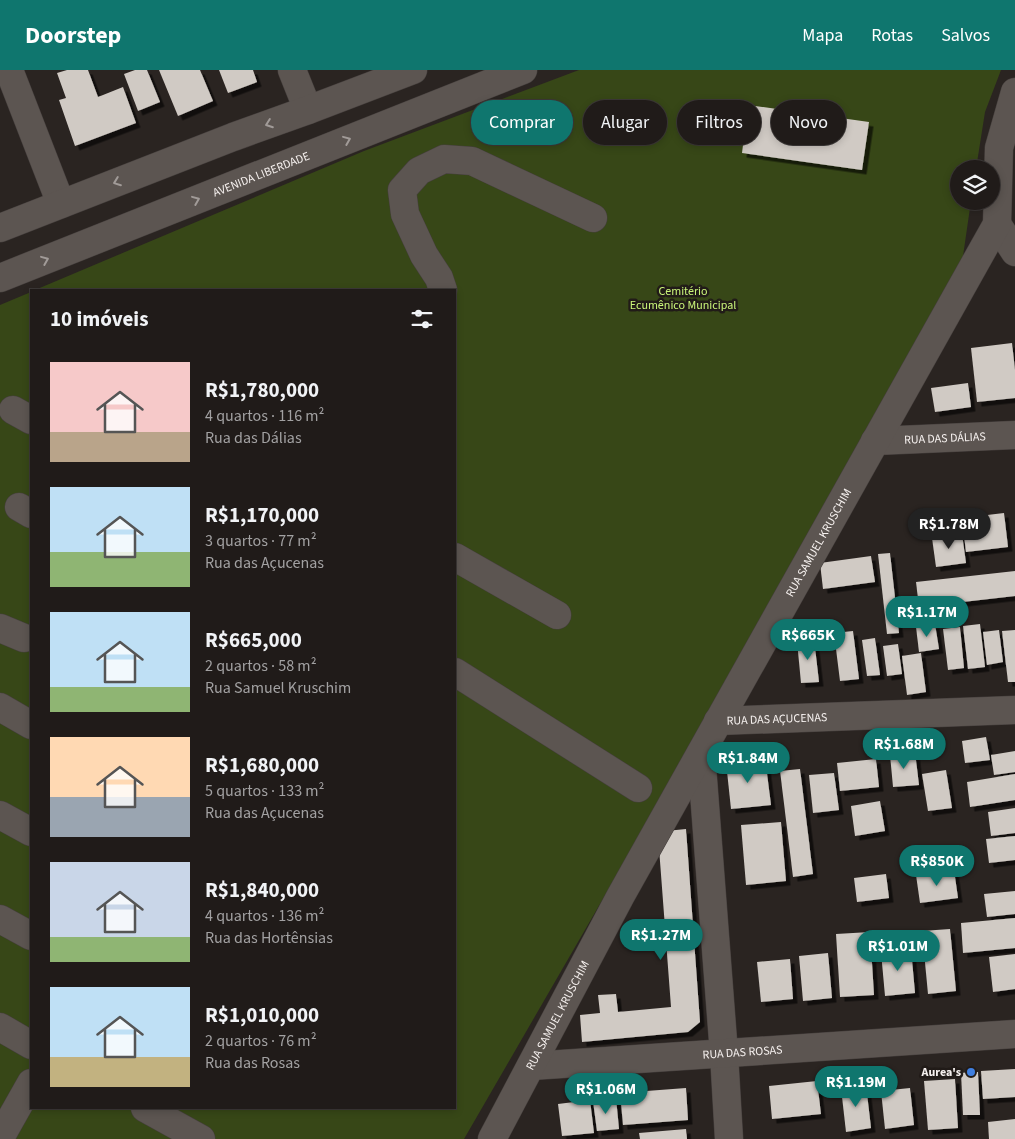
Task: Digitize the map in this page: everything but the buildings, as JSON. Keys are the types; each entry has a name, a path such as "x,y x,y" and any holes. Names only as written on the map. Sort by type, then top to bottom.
{"street":[{"path":"9,70 61,204"},
{"path":"292,70 308,110"},
{"path":"0,228 412,70"},
{"name":"AVENIDA LIBERDADE","path":"0,278 522,70"},
{"name":"RUA SAMUEL KRUSCHIM","path":"492,1139 620,897 997,224 999,148 1015,92"},
{"path":"443,289 439,278 424,255 405,214 402,190 419,171 427,167 444,159 472,161 593,218"},
{"path":"997,224 1015,252"},
{"name":"RUA DAS DÁLIAS","path":"875,441 1015,435"},
{"path":"456,558 557,615"},
{"path":"456,673 638,788"},
{"path":"0,707 30,724"},
{"name":"RUA DAS AÇUCENAS","path":"718,721 1015,710"},
{"path":"701,752 729,1139"},
{"path":"0,815 30,831"},
{"path":"0,919 30,935"},
{"path":"0,1027 30,1043"},
{"name":"RUA DAS ROSAS","path":"531,1066 1015,1034"},
{"path":"0,1138 30,1085"},
{"path":"147,1109 201,1139"}],"green space":[{"name":"Cemitério Ecumênico Municipal","path":"579,70 1001,70 985,112 977,160 950,160 950,210 970,210 961,270 711,712 464,1139 0,1139 0,305 30,292 30,1109 456,1109 456,289 37,289 364,151 471,111 471,145 573,145 573,100 499,100"}],"place":[{"name":"Aurea's","path":"971,1072"}]}
